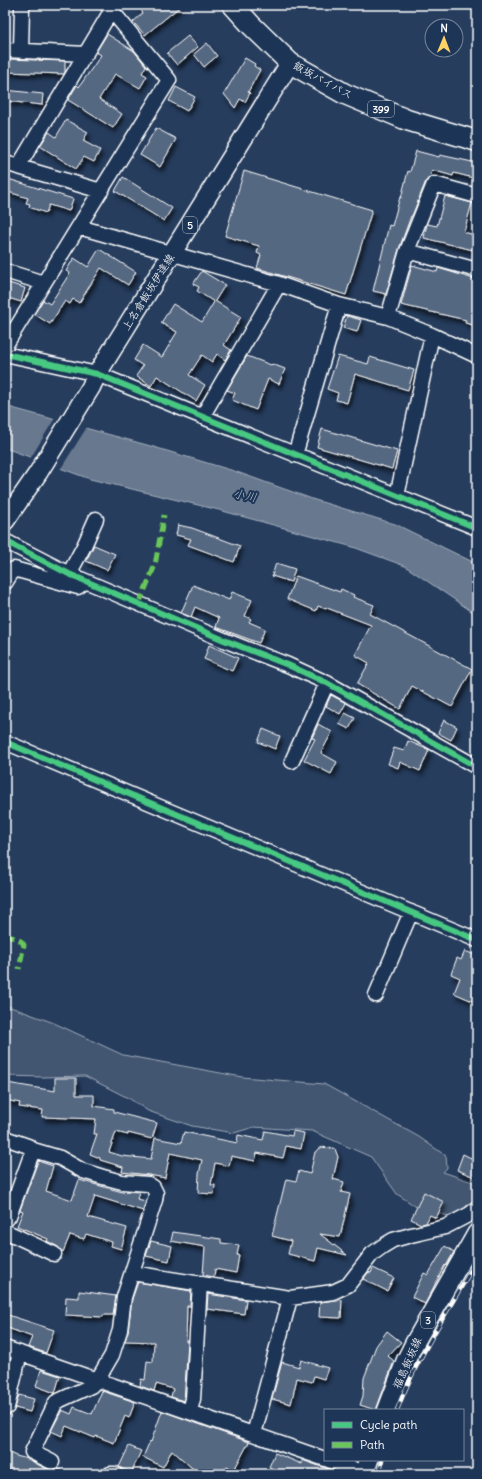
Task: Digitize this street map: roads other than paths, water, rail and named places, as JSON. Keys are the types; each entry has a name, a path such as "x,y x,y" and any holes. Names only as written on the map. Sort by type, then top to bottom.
{"highway":[{"name":"飯坂バイパス","path":"233,5 290,63 345,94 407,120 477,141"}],"main road":[{"name":"上名倉飯坂伊達線","path":"5,521 38,473 290,63"},
{"name":"福島飯坂線","path":"387,1409 406,1360 414,1344 477,1233"}],"street":[{"path":"21,50 22,8"},
{"path":"5,346 79,227 169,80 109,8 86,54 11,165 101,191"},
{"path":"5,50 86,54"},
{"path":"388,317 407,251 434,184 477,196"},
{"path":"79,227 280,284 339,304 388,317 477,356"},
{"path":"407,251 477,270"},
{"path":"5,270 44,283"},
{"path":"202,417 280,284"},
{"path":"296,455 339,304"},
{"path":"397,496 432,335"},
{"path":"5,354 94,381 202,417 397,496 476,524"},
{"path":"69,574 96,519"},
{"path":"5,541 69,574 224,640 288,665 327,684 477,767"},
{"path":"5,584 14,569 78,587 86,581"},
{"path":"292,761 327,684"},
{"path":"5,742 477,940"},
{"path":"376,995 411,912"},
{"path":"5,1138 28,1146 33,1150 60,1158 83,1171 122,1182 148,1184 153,1187 156,1193 124,1297 120,1330 112,1355 98,1379 91,1386 56,1402 32,1452 52,1462"},
{"path":"5,1221 9,1216 33,1150"},
{"path":"132,1273 290,1298 333,1292 348,1285 372,1254 393,1240 445,1227 470,1214 477,1208"},
{"path":"5,1231 54,1254"},
{"path":"190,1411 193,1399 200,1283"},
{"path":"254,1434 290,1298"},
{"path":"5,1348 324,1459"},
{"path":"7,1407 20,1353"},
{"path":"332,1461 366,1469"}],"water":[{"name":"小川","path":"5,406 147,445 234,471 315,500 395,524 477,564 477,615 405,566 353,547 219,510 90,479 5,448"}],"railway":[{"path":"397,1409 424,1352 477,1260"},
{"path":"380,1474 382,1461"}]}
